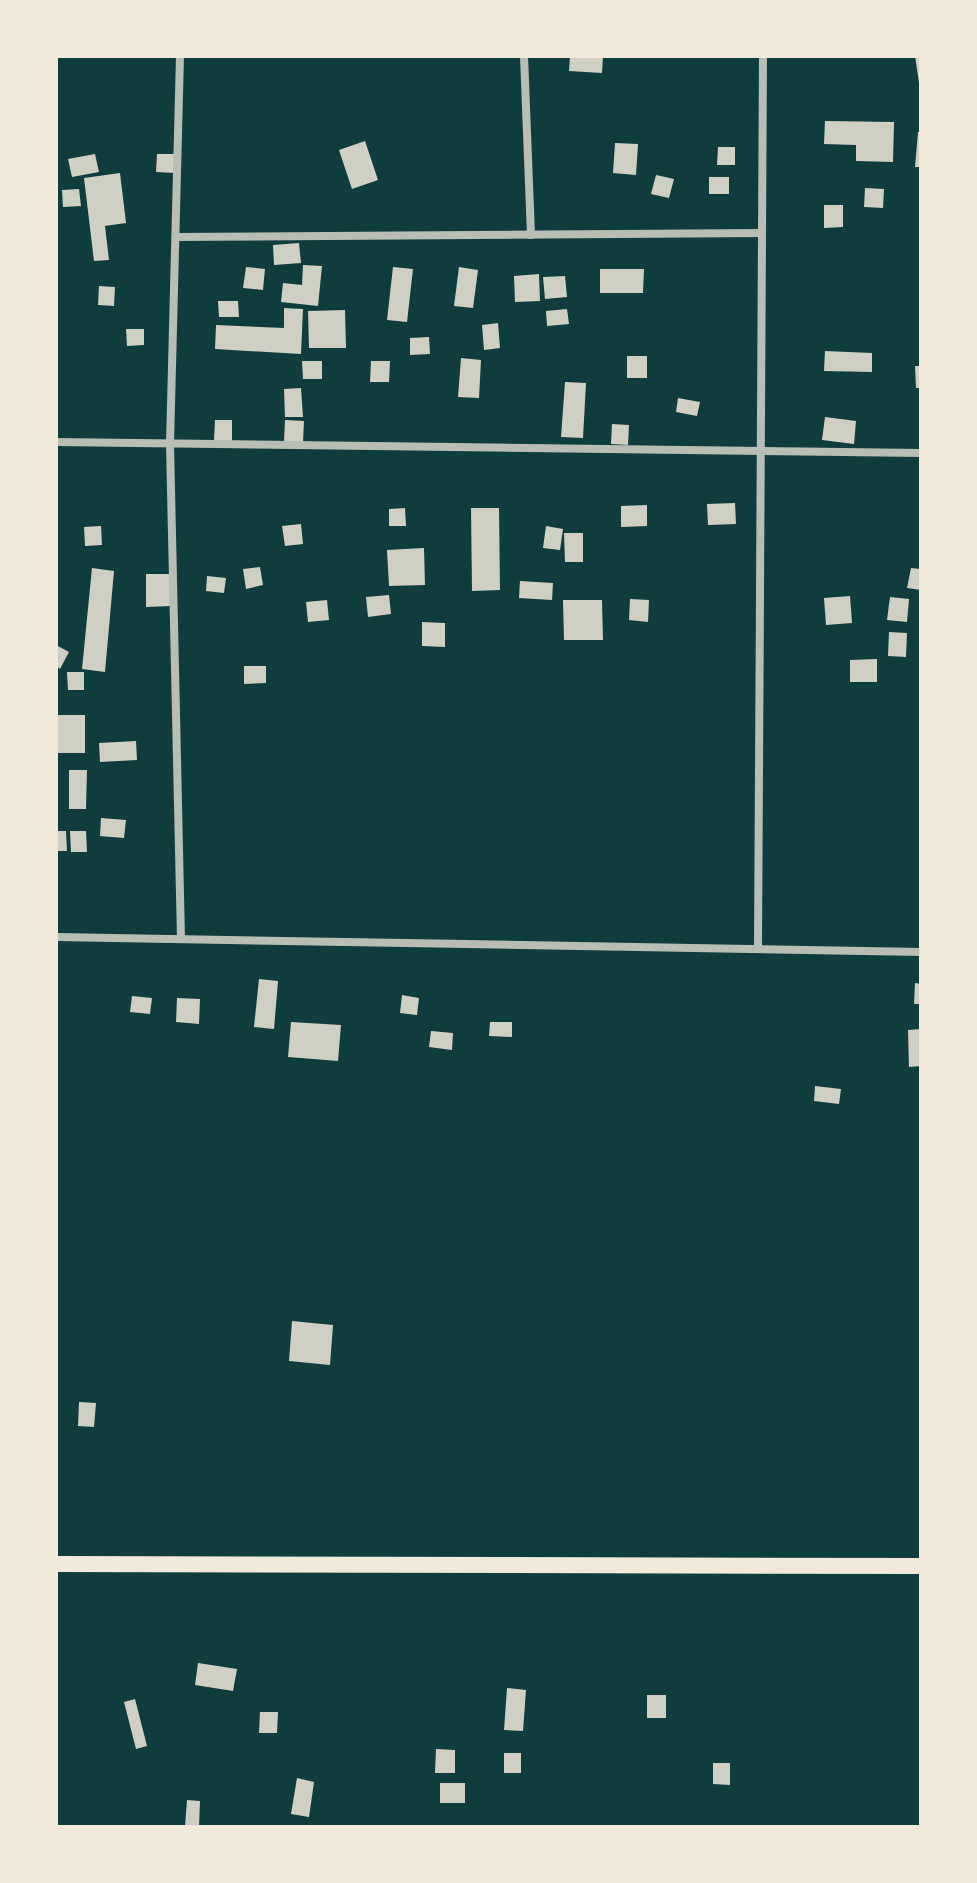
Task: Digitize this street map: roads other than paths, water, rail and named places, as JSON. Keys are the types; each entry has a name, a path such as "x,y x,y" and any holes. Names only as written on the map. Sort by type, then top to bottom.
{"main road":[{"path":"56,1564 921,1566"}],"street":[{"path":"180,56 170,444 181,939"},
{"path":"524,56 531,235"},
{"path":"758,949 763,56"},
{"path":"176,237 762,233"},
{"path":"56,442 921,453"},
{"path":"56,937 921,952"}]}
